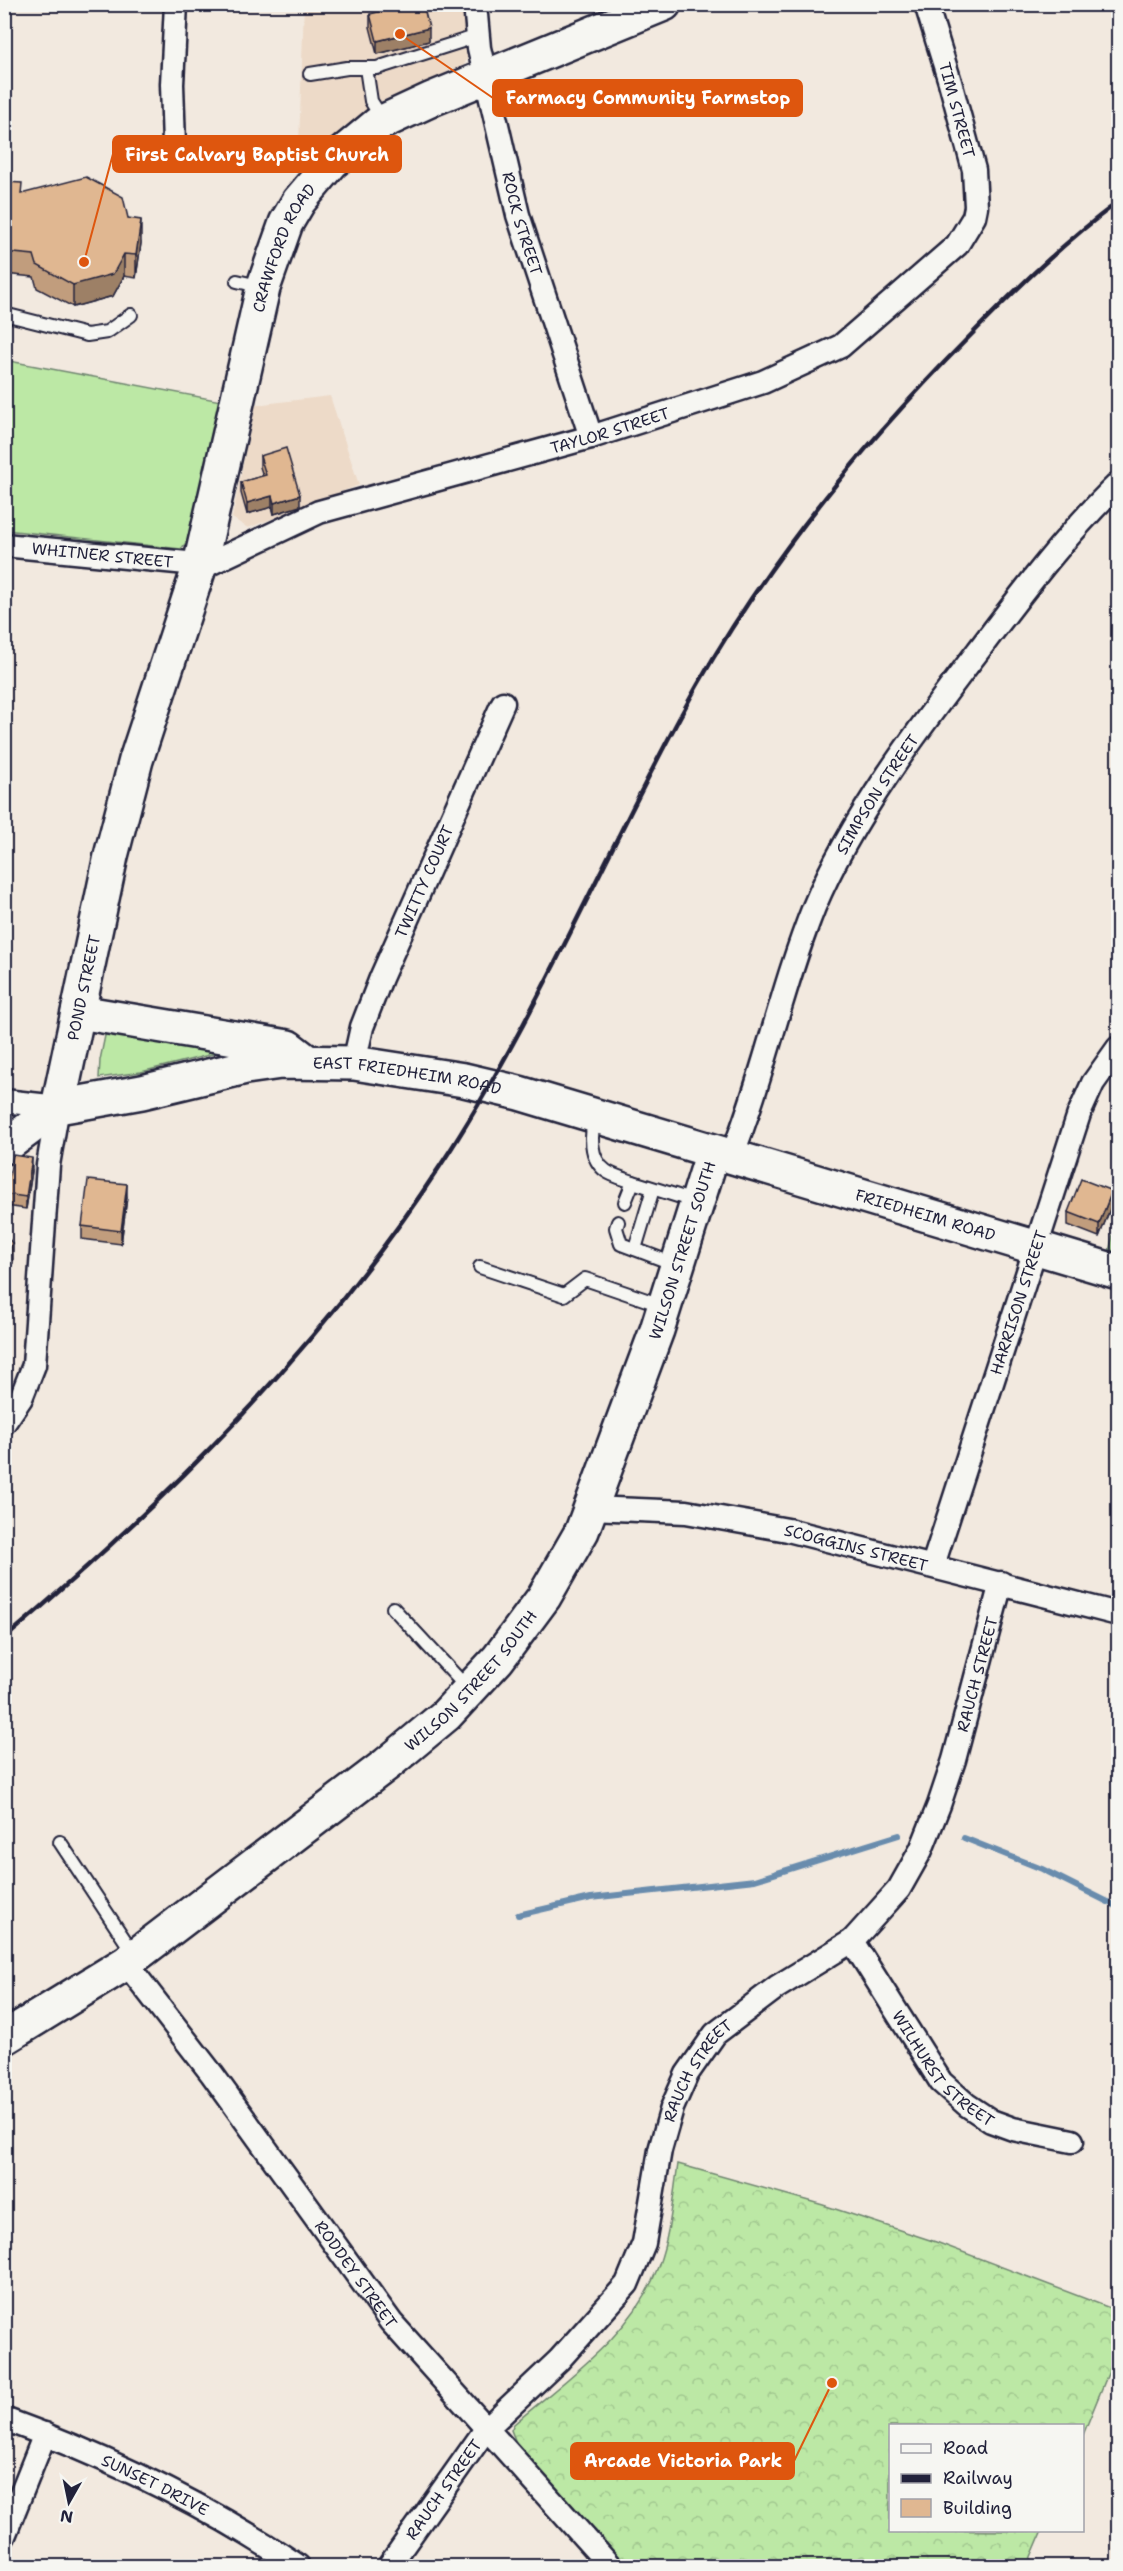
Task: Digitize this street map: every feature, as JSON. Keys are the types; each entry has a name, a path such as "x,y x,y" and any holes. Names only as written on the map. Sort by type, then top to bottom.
{"street":[{"path":"174,146 172,84 176,4"},
{"name":"ROCK STREET","path":"475,4 478,36 518,215 591,437"},
{"name":"CRAWFORD ROAD","path":"200,565 250,285 299,201 332,162 354,142 384,122 664,4"},
{"name":"TIM STREET","path":"926,4 974,170 976,207 974,217"},
{"name":"TAYLOR STREET","path":"200,565 224,558 319,512 591,437 763,382 841,346 957,245 974,217"},
{"name":"SIMPSON STREET","path":"722,1155 811,917 849,840 913,737 1041,569 1119,484"},
{"name":"WHITNER STREET","path":"4,545 200,565"},
{"name":"POND STREET","path":"6,1421 21,1398 34,1365 41,1297 48,1165 111,856 136,760 200,565"},
{"name":"TWITTY COURT","path":"354,1063 365,1020 381,978 503,703"},
{"name":"EAST FRIEDHEIM ROAD","path":"80,1012 288,1047 305,1060 354,1063 464,1080 596,1116 722,1155"},
{"name":"HARRISON STREET","path":"933,1565 1085,1098 1119,1048"},
{"path":"4,1101 58,1107 142,1092 246,1067 305,1060"},
{"path":"4,1147 58,1107"},
{"name":"WILSON STREET SOUTH","path":"4,2038 130,1959 387,1764 446,1715 498,1659 544,1597 582,1531 665,1306 698,1203 722,1155"},
{"name":"FRIEDHEIM ROAD","path":"722,1155 1119,1272"},
{"name":"SCOGGINS STREET","path":"590,1508 697,1514 788,1530 1119,1614"},
{"name":"RAUCH STREET","path":"389,2566 486,2429 559,2360 627,2284 644,2243 660,2150 672,2108 687,2074 715,2034 777,1987 852,1941 899,1889 921,1850 954,1760 1001,1583"},
{"name":"WILHURST STREET","path":"852,1941 941,2082 967,2105 992,2121 1021,2131 1071,2140"},
{"name":"RODDEY STREET","path":"130,1959 192,2050 212,2074 391,2322 610,2566"},
{"name":"SUNSET DRIVE","path":"4,2419 102,2457 161,2487 298,2566"},
{"path":"4,2536 45,2434"}],"lane":[{"path":"310,74 347,68 377,68 478,36"},
{"path":"366,68 371,101 384,122"},
{"path":"4,314 87,335 106,332 131,315"},
{"path":"596,1116 592,1129 591,1146 604,1170 698,1203"},
{"path":"625,1202 633,1182"},
{"path":"635,1249 653,1189"},
{"path":"618,1222 616,1228 621,1244 678,1265"},
{"path":"480,1267 564,1295 585,1279 665,1306"},
{"path":"393,1608 469,1690"},
{"path":"60,1842 130,1959"}],"shaded area":[{"path":"304,5 465,5 470,52 464,65 384,100 345,126 298,172"},
{"path":"330,396 359,485 248,528 232,518 255,405"}],"green space":[{"path":"4,360 221,401 190,538 181,549 5,530"},
{"path":"107,1026 225,1051 141,1072 99,1078"},
{"path":"1118,1214 1118,1259 1108,1256"},
{"path":"678,2164 823,2205 936,2242 1118,2311 1118,2349 1084,2433 1084,2424 889,2424 889,2532 1042,2532 1027,2566 625,2566 517,2445 511,2430 514,2424 596,2354 632,2314 647,2291 658,2267 671,2216"}],"building":[{"path":"393,4 423,4 429,28 377,41 370,14 394,8"},
{"path":"86,177 123,197 128,218 141,220 136,255 124,254 113,274 73,285 37,265 34,255 4,252 4,182 22,183 21,194"},
{"path":"286,448 300,495 274,503 272,496 247,503 241,482 266,475 260,456"},
{"path":"13,1155 32,1158 26,1197 6,1194"},
{"path":"1081,1179 1112,1191 1099,1224 1068,1212"},
{"path":"88,1180 127,1184 121,1231 82,1226"},
{"path":"4,1233 13,1244 4,1250"}],"waterway":[{"path":"518,1915 591,1898 755,1880 899,1835"},
{"path":"964,1838 1042,1869 1118,1907"}],"railway":[{"path":"4,1639 125,1532 183,1476 239,1418 345,1296 394,1232 440,1166 476,1108 542,989 633,806 697,686 725,638 756,592 821,503 892,418 986,320 1041,267 1118,202"}],"place":[{"name":"Farmacy Community Farmstop","path":"400,34"},
{"name":"First Calvary Baptist Church","path":"84,262"},
{"name":"Arcade Victoria Park","path":"832,2383"}]}
